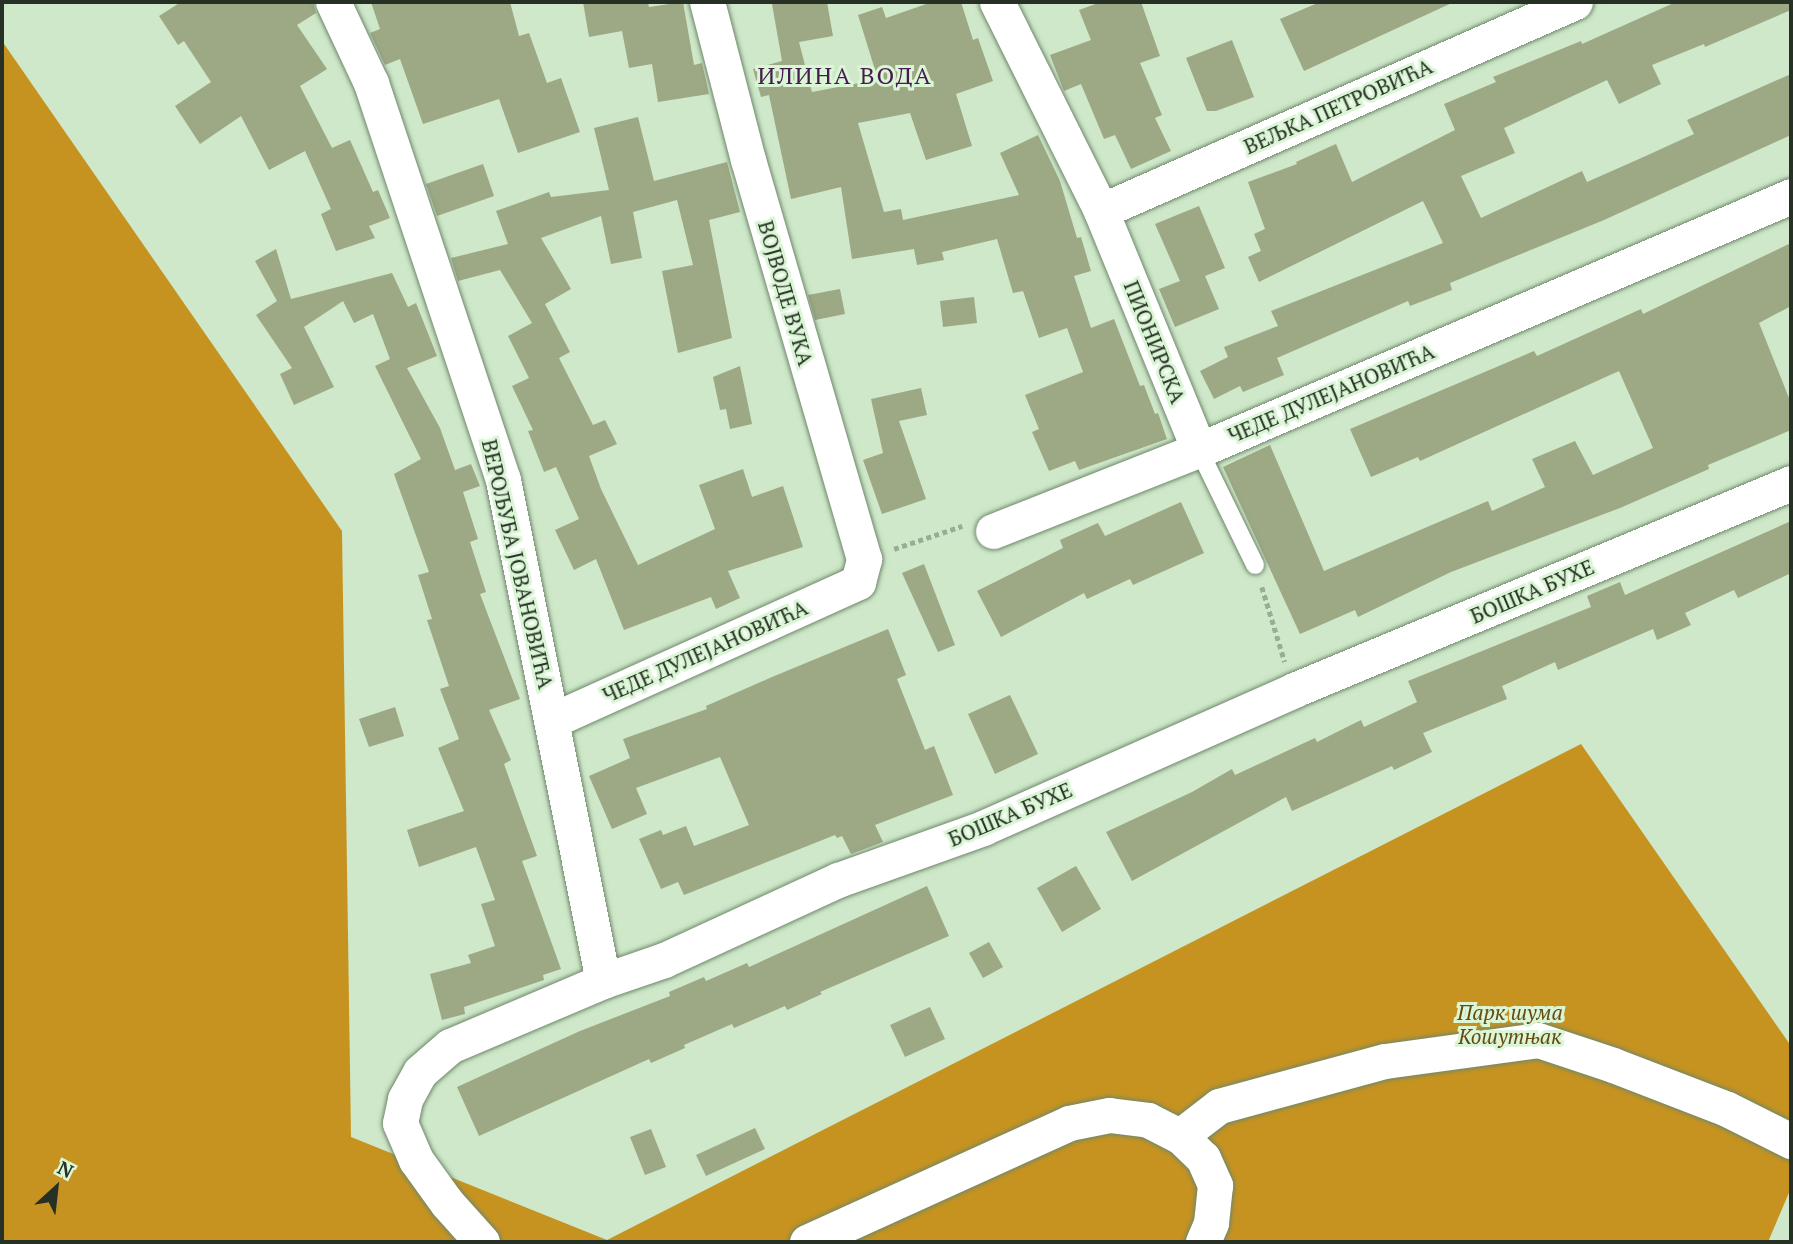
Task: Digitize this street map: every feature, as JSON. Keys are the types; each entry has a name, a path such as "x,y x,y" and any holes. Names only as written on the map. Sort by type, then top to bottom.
{"street":[{"name":"ВЕРОЉУБА ЈОВАНОВИЋА","path":"333,2 371,83 503,480 603,981"},
{"name":"ВОЈВОДЕ ВУКА","path":"707,2 861,571"},
{"name":"ПИОНИРСКА","path":"997,2 1101,211 1199,450"},
{"name":"ВЕЉКА ПЕТРОВИЋА","path":"1101,211 1575,2"},
{"name":"ЧЕДЕ ДУЛЕЈАНОВИЋА","path":"993,531 1199,450 1791,196"},
{"name":"БОШКА БУХЕ","path":"482,1242 446,1203 416,1160 400,1123 405,1099 420,1072 450,1046 603,981 664,960 838,880 983,828 1294,690 1791,483"},
{"name":"ЧЕДЕ ДУЛЕЈАНОВИЋА","path":"553,720 861,571"},
{"path":"1180,1136 1219,1105 1385,1061 1538,1040 1613,1065 1727,1109 1791,1141"},
{"path":"807,1242 1069,1123 1109,1115 1148,1120 1180,1136 1203,1158 1214,1185 1211,1223 1203,1242"}],"lane":[{"name":"ПИОНИРСКА","path":"1199,450 1255,565"}],"path":[{"path":"861,571 971,523 993,531"},
{"path":"1255,565 1294,690"}],"green space":[{"name":"Парк шума Кошутњак","path":"2,41 342,531 351,1137 607,1240 1581,744 1791,1046 1791,1188 1768,1242 2,1242"}],"building":[{"path":"181,2 313,2 316,13 297,25 327,69 300,86 332,148 350,140 373,192 378,190 390,218 369,226 375,238 336,251 321,214 331,209 305,151 269,170 241,116 200,144 175,106 211,82 184,41 178,45 159,16"},
{"path":"371,2 510,2 519,36 529,33 547,83 561,78 580,132 518,153 499,99 423,124 400,59 385,65 370,33 380,29"},
{"path":"583,2 648,2 649,7 683,2 694,65 702,63 709,94 658,102 652,64 629,68 622,31 589,37"},
{"path":"827,2 833,36 799,42 812,92 870,81 869,74 876,73 858,15 882,7 886,18 932,2 961,2 973,40 978,38 993,81 956,94 972,146 926,160 910,113 858,123 884,212 901,209 903,220 1019,195 1000,153 1038,135 1060,181 1077,238 1081,237 1091,271 1074,276 1091,328 1114,319 1140,386 1144,385 1167,439 1079,470 1075,461 1049,471 1032,432 1039,429 1025,395 1083,372 1067,328 1039,338 1023,291 1013,293 997,239 942,252 944,260 917,265 914,249 852,259 841,187 791,199 769,95 761,97 753,69 782,61 772,4"},
{"path":"1101,2 1141,2 1160,56 1140,63 1162,115 1155,118 1171,151 1131,169 1115,135 1104,139 1081,84 1064,91 1050,55 1091,40 1079,10"},
{"path":"1320,2 1454,2 1304,71 1280,19"},
{"path":"1676,2 1791,2 1791,10 1705,47 1704,44 1652,65 1661,84 1619,104 1607,80 1504,128 1515,153 1461,176 1481,218 1582,171 1587,182 1694,134 1687,120 1791,74 1791,135 1604,220 1450,283 1452,290 1410,306 1408,301 1277,358 1284,375 1243,392 1240,386 1214,399 1200,371 1228,357 1224,347 1278,326 1271,311 1443,243 1423,201 1259,282 1248,257 1261,251 1254,234 1265,229 1248,182 1297,164 1296,162 1336,144 1352,182 1455,130 1444,104 1496,82 1493,77 1581,41 1582,44"},
{"path":"1232,40 1254,97 1216,111 1207,111 1186,58"},
{"path":"638,117 654,181 727,162 740,212 709,220 732,338 678,353 662,271 693,265 677,200 633,212 642,258 611,264 601,216 541,238 571,289 545,304 570,352 559,358 593,425 605,420 617,444 589,456 601,489 638,565 715,529 699,485 743,469 752,497 783,486 803,547 728,571 740,598 716,609 711,597 624,630 596,559 574,570 555,530 579,519 556,467 544,472 528,431 533,430 512,386 529,378 508,336 532,323 500,270 458,281 451,258 508,244 496,211 549,192 551,197 609,190 594,128"},
{"path":"483,164 494,196 437,216 426,184"},
{"path":"1199,206 1225,268 1205,276 1219,309 1175,327 1159,289 1180,281 1155,224"},
{"path":"1791,243 1791,306 1759,323 1791,403 1791,430 1708,465 1709,469 1620,508 1451,572 1358,617 1355,610 1300,634 1223,467 1270,445 1324,571 1488,501 1492,511 1545,487 1532,459 1575,441 1593,475 1653,448 1619,371 1420,461 1418,457 1371,477 1350,429 1534,351 1537,356 1641,309 1643,314"},
{"path":"276,249 291,299 392,273 408,307 416,303 437,356 407,368 440,428 455,470 471,464 480,486 463,492 478,539 470,542 486,592 480,594 520,699 489,710 511,760 504,764 537,856 522,861 561,969 543,975 544,980 464,1007 465,1014 442,1020 430,974 471,963 468,955 495,946 481,904 495,900 476,847 419,867 407,830 464,811 438,748 459,739 440,689 449,686 427,620 432,619 418,575 429,572 394,474 421,459 375,366 390,359 373,314 354,323 343,301 304,327 334,387 294,405 280,374 292,368 256,315 277,301 255,261"},
{"path":"840,289 845,314 815,320 808,295"},
{"path":"974,297 977,323 943,327 940,301"},
{"path":"740,366 752,424 730,429 726,409 720,410 713,377"},
{"path":"921,388 927,415 899,421 926,499 882,514 863,460 883,453 871,399"},
{"path":"1181,502 1204,553 1133,585 1130,579 1087,599 1084,593 1001,637 977,591 1063,548 1060,540 1098,523 1105,536"},
{"path":"1791,521 1791,573 1738,598 1734,590 1685,613 1691,625 1657,640 1653,629 1558,670 1555,662 1502,686 1507,699 1423,733 1432,752 1394,770 1392,766 1292,811 1286,797 1132,881 1106,832 1192,792 1232,769 1235,775 1315,738 1317,742 1361,720 1364,727 1417,702 1408,681 1591,607 1587,596 1620,582 1625,595"},
{"path":"924,564 955,645 938,652 902,573"},
{"path":"888,629 906,675 897,679 925,750 934,746 953,795 875,825 883,842 851,854 842,836 837,838 835,835 684,895 678,882 661,889 639,839 661,830 663,835 686,826 694,846 749,825 720,757 636,788 647,814 612,829 589,776 630,758 623,739 707,709 706,706"},
{"path":"1010,695 1038,754 995,774 968,714"},
{"path":"395,707 404,736 369,747 359,719"},
{"path":"1076,866 1101,909 1062,932 1037,888"},
{"path":"927,886 949,936 820,992 822,994 787,1010 785,1006 734,1028 732,1024 684,1045 685,1048 651,1063 649,1059 479,1136 457,1087 580,1031 670,996 669,992 704,977 706,981 747,963 749,967"},
{"path":"989,942 1003,967 983,978 969,953"},
{"path":"930,1007 945,1039 905,1057 890,1025"},
{"path":"755,1128 765,1149 706,1176 696,1155"},
{"path":"651,1129 666,1167 645,1175 630,1137"}],"district":[{"name":"ИЛИНА ВОДА","path":"845,76"}]}
